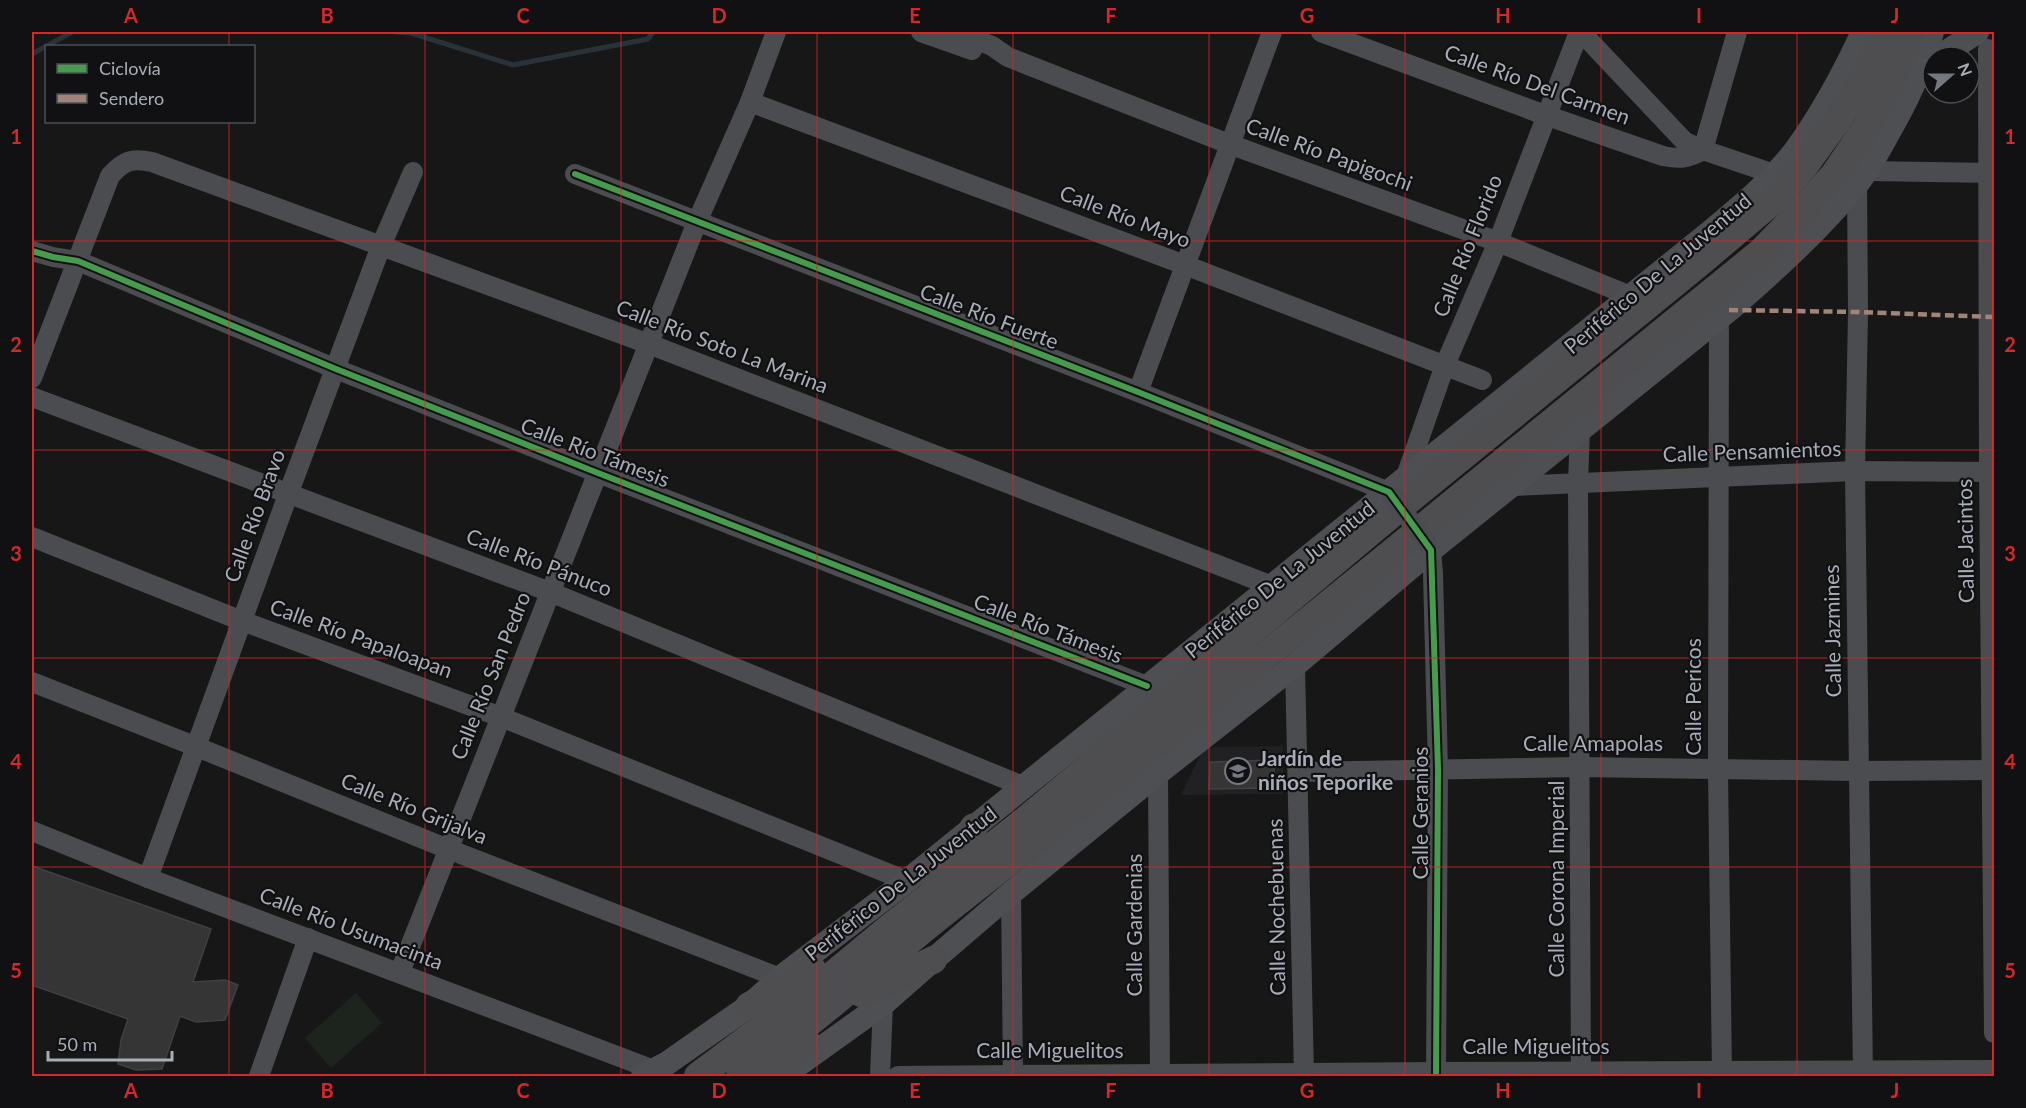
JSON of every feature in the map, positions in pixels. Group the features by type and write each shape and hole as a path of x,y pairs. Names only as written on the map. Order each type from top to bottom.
{"highway":[{"name":"Periférico De La Juventud","path":"698,1077 828,978 1031,816 1394,512 1776,198 1805,165 1839,118 1869,70 1885,32"},
{"path":"740,1077 835,1003 901,946 1053,826 1760,253 1834,175 1867,126 1894,76 1910,32"},
{"path":"749,1006 783,988 844,947 896,922 924,885 966,840 974,827"},
{"path":"779,1077 786,1064 818,1028 835,1003 875,988 933,960"}],"main road":[{"path":"1842,32 1851,58"},
{"name":"Periférico De La Juventud","path":"649,1073 749,1006 780,978 907,881 1633,297 1745,202 1794,151 1819,115 1863,32"},
{"path":"779,1077 884,1004 1011,893 1295,665 1429,547 1512,486 1768,276 1818,227 1862,178 1921,75"}],"street":[{"name":"Calle Río San Pedro","path":"400,972 697,222 750,102 776,32"},
{"name":"Calle Río Papigochi","path":"921,32 973,51 1008,57"},
{"name":"Calle Río Papigochi","path":"957,32 992,46 1008,57 1229,144 1498,243 1633,297"},
{"path":"1138,392 1272,32"},
{"name":"Calle Río Del Carmen","path":"1321,32 1545,116 1663,156 1691,158 1702,150"},
{"path":"1580,32 1685,142 1774,174"},
{"name":"Calle Río Florido","path":"1396,489 1445,365 1498,243 1545,116 1580,32"},
{"path":"1702,150 1737,32"},
{"name":"Calle Jacintos","path":"1982,40 1992,173 1995,1033"},
{"name":"Calle Río Mayo","path":"750,102 1185,265 1482,380"},
{"name":"Calle Río Soto La Marina","path":"78,261 110,176 117,167 125,162 137,159 152,162 649,344 1272,586"},
{"name":"Calle Río Bravo","path":"148,878 381,246 413,172"},
{"path":"1862,178 1992,173"},
{"name":"Calle Río Fuerte","path":"575,174 1138,392 1396,489"},
{"name":"Calle Jazmines","path":"1862,178 1855,471 1863,1074"},
{"name":"Calle Río Támesis","path":"32,251 78,261 336,369 1147,686"},
{"path":"32,378 78,261"},
{"name":"Calle Pericos","path":"1719,318 1718,770 1722,1074"},
{"name":"Calle Río Pánuco","path":"32,397 550,592 1025,787"},
{"name":"Calle Corona Imperial","path":"1580,430 1578,483 1581,1074"},
{"name":"Calle Pensamientos","path":"1512,486 1855,471 1992,472"},
{"path":"1396,489 1429,547"},
{"name":"Calle Río Papaloapan","path":"32,537 242,621 501,717 907,881"},
{"name":"Calle Geranios","path":"1429,547 1438,769 1436,1074"},
{"name":"Calle Nochebuenas","path":"1295,665 1304,1075"},
{"name":"Calle Río Grijalva","path":"32,682 448,849 780,978"},
{"name":"Calle Amapolas","path":"1299,772 1580,767 1718,770 1993,770"},
{"name":"Calle Gardenias","path":"1158,773 1160,1075"},
{"name":"Calle Río Usumacinta","path":"32,831 148,878 400,972 649,1073"},
{"path":"1011,893 1013,1076"},
{"path":"259,1077 308,938"},
{"path":"880,1077 884,1004"},
{"name":"Calle Miguelitos","path":"898,1077 1863,1074 1995,1070"}],"shaded area":[{"name":"Jardín de niños Teporike","path":"1283,746 1283,794 1181,795 1204,747"},
{"path":"356,993 382,1023 331,1068 305,1038"}],"building":[{"path":"1274,760 1274,788 1209,789 1210,762"},
{"path":"32,866 211,929 193,982 225,980 238,985 225,1020 196,1022 180,1016 162,1069 136,1070 118,1064 121,1040 128,1019 32,985"}],"waterway":[{"path":"48,45 72,32"},
{"path":"396,32 411,33 513,65 648,39 653,32"},
{"path":"32,54 45,47"}],"marked path":[{"path":"1729,310 1994,317"}],"cycle path":[{"path":"575,174 1138,392 1389,492 1431,550 1438,769 1436,1076"},
{"path":"32,251 78,261 336,369 1147,686"}],"place":[{"name":"Jardín de niños Teporike","path":"1238,771"}]}
